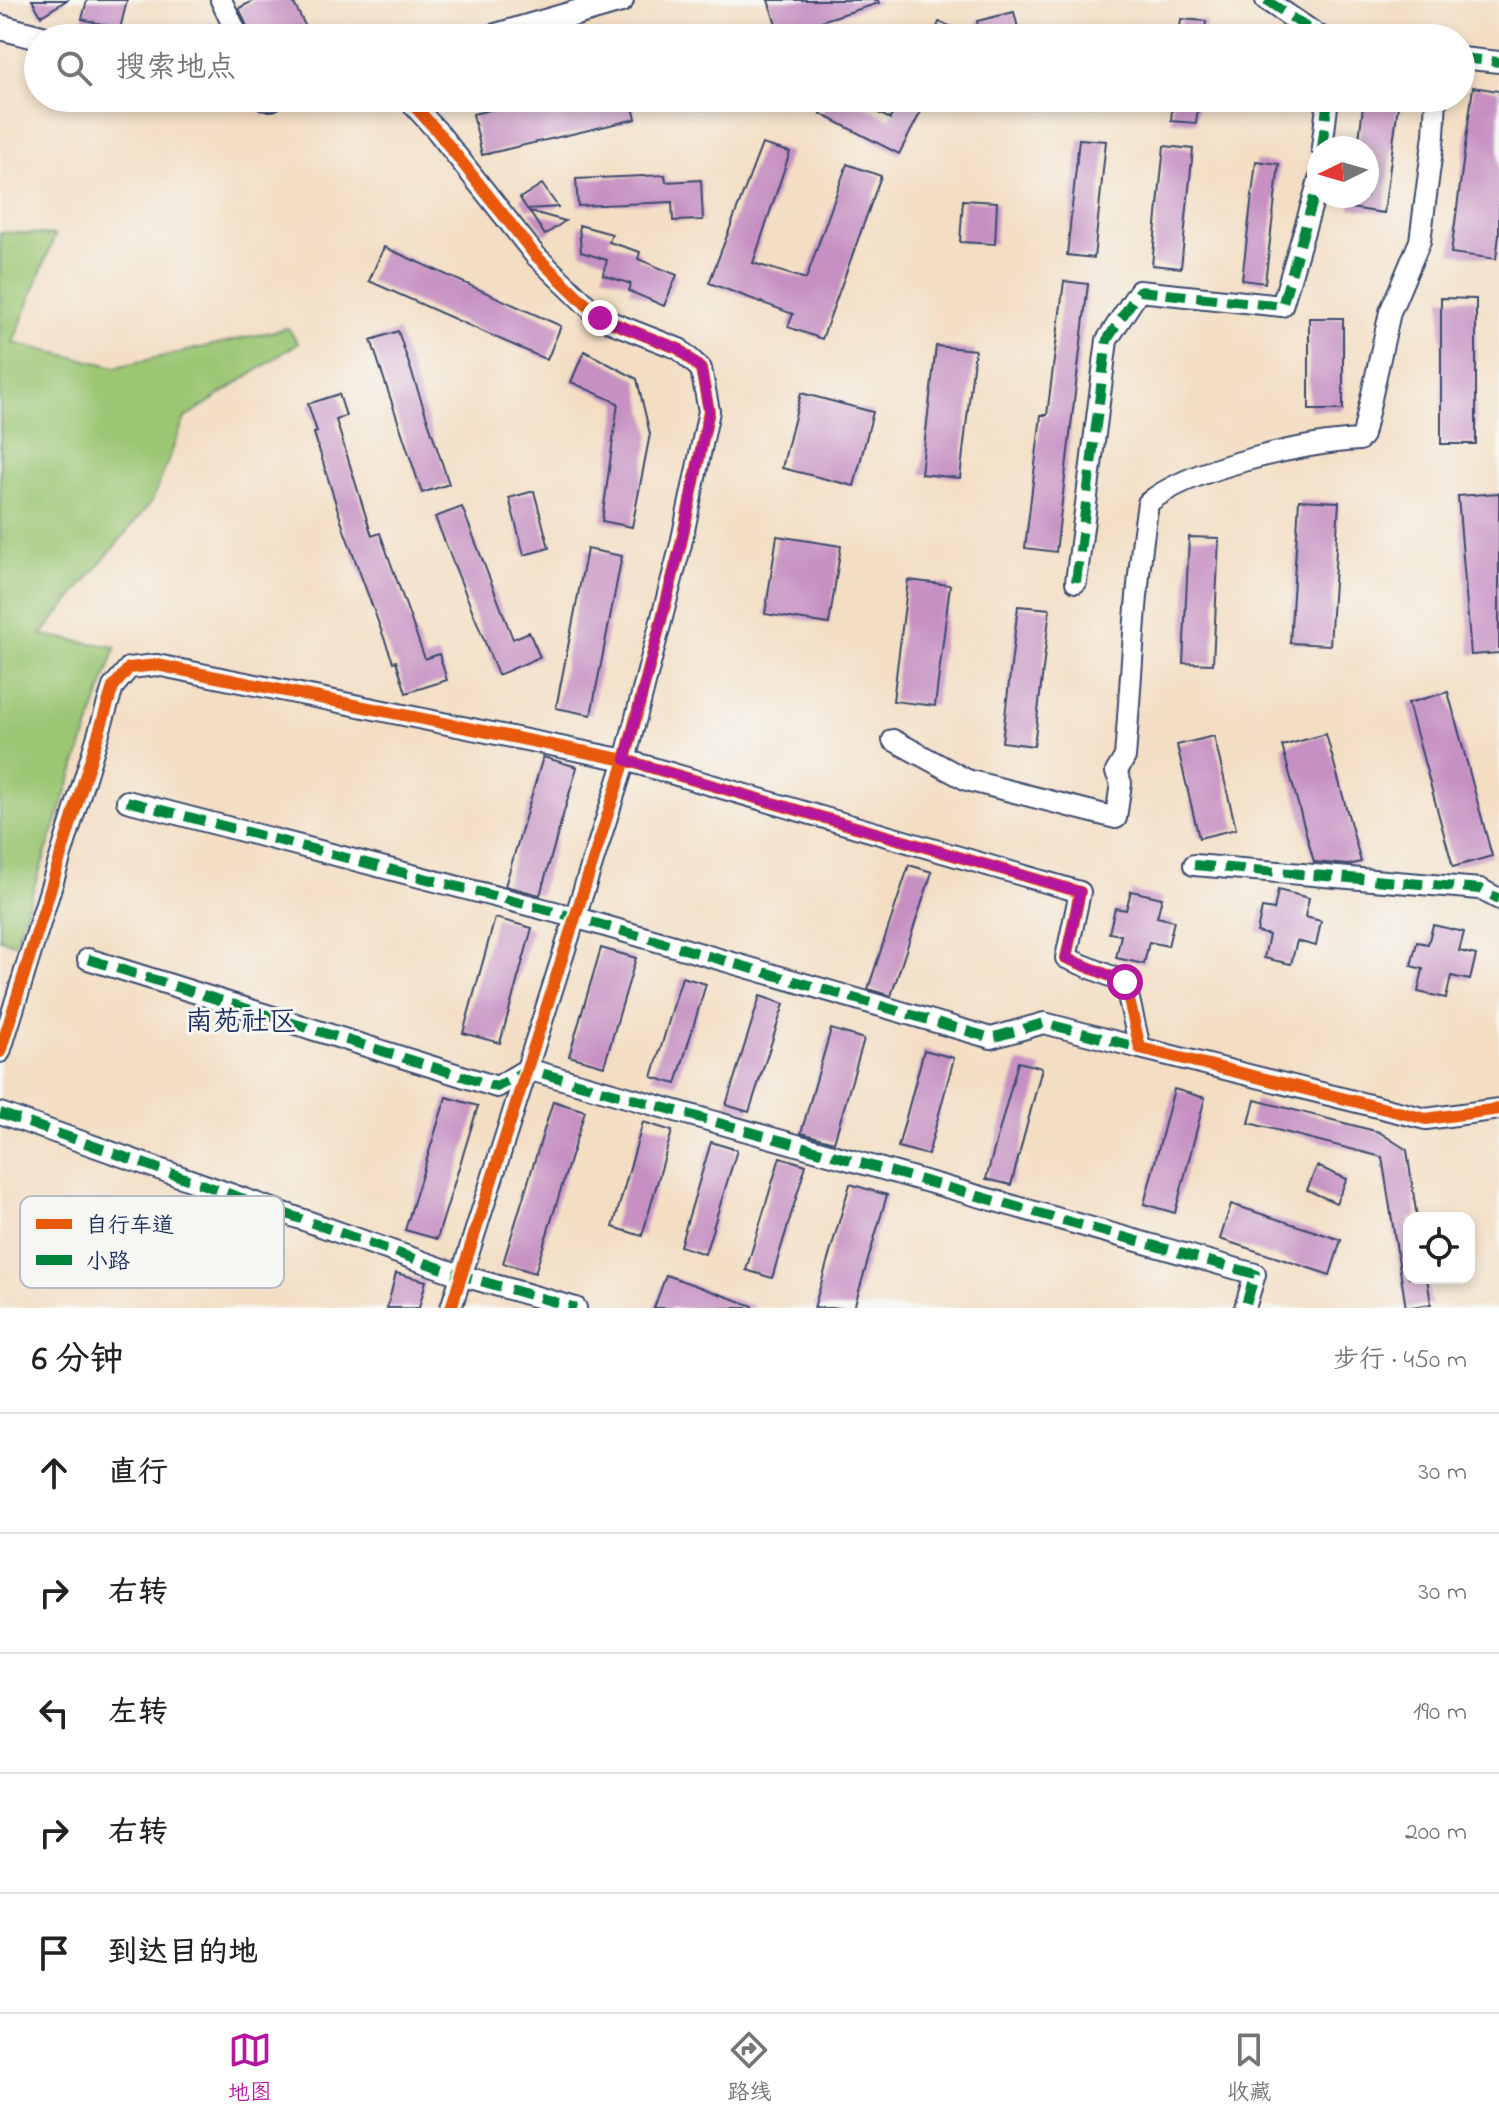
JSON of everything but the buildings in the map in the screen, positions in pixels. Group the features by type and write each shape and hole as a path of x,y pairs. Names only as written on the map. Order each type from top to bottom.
{"street":[{"path":"221,0 234,24"},
{"path":"538,24 621,0"},
{"path":"1266,0 1301,24"},
{"path":"0,27 24,33"},
{"path":"1475,59 1499,62"},
{"path":"420,112 535,255 600,318 679,349 701,369 709,411 681,544 625,760 451,1308"},
{"path":"1323,136 1326,112"},
{"path":"893,740 967,780 1116,818 1121,783 1116,772 1125,757 1138,606 1138,567 1148,503 1162,491 1219,469 1294,448 1359,440 1363,435 1390,312 1420,241 1435,112"},
{"path":"1076,582 1107,340 1139,291 1282,306 1311,208"},
{"path":"0,1052 113,687 129,668 157,665 625,760 1080,892 1066,958 1125,982 1140,1048"},
{"path":"127,801 574,917 991,1038 1044,1023 1426,1119 1499,1109"},
{"path":"1194,865 1490,887 1499,899"},
{"path":"88,959 497,1087 527,1069 1255,1274 1245,1308"},
{"path":"0,1113 236,1196"},
{"path":"284,1213 460,1275 576,1308"}],"green space":[{"path":"0,232 55,235 13,343 116,367 288,328 298,343 185,418 152,501 41,635 116,647 15,943 0,939"}],"marked path":[{"path":"1266,0 1301,24"},
{"path":"1475,59 1499,62"},
{"path":"1323,136 1326,112"},
{"path":"1076,582 1107,340 1139,291 1282,306 1311,208"},
{"path":"127,801 574,917 991,1038 1044,1023 1140,1048"},
{"path":"1194,865 1480,889 1499,899"},
{"path":"88,959 497,1087 527,1069 1255,1274 1245,1308"},
{"path":"0,1113 236,1196"},
{"path":"284,1213 460,1275 576,1308"}],"cycle path":[{"path":"420,112 535,255 600,318 679,349 701,369 709,411 681,544 625,760 451,1308"},
{"path":"0,1052 113,687 129,668 157,665 625,760 1080,892 1066,958 1125,982 1140,1048 1426,1119 1499,1109"}],"district":[{"name":"南苑社区","path":"241,1023"}],"route":[{"path":"600,318 679,349 701,369 709,411 681,544 625,760 1080,892 1066,958 1125,982"}]}
